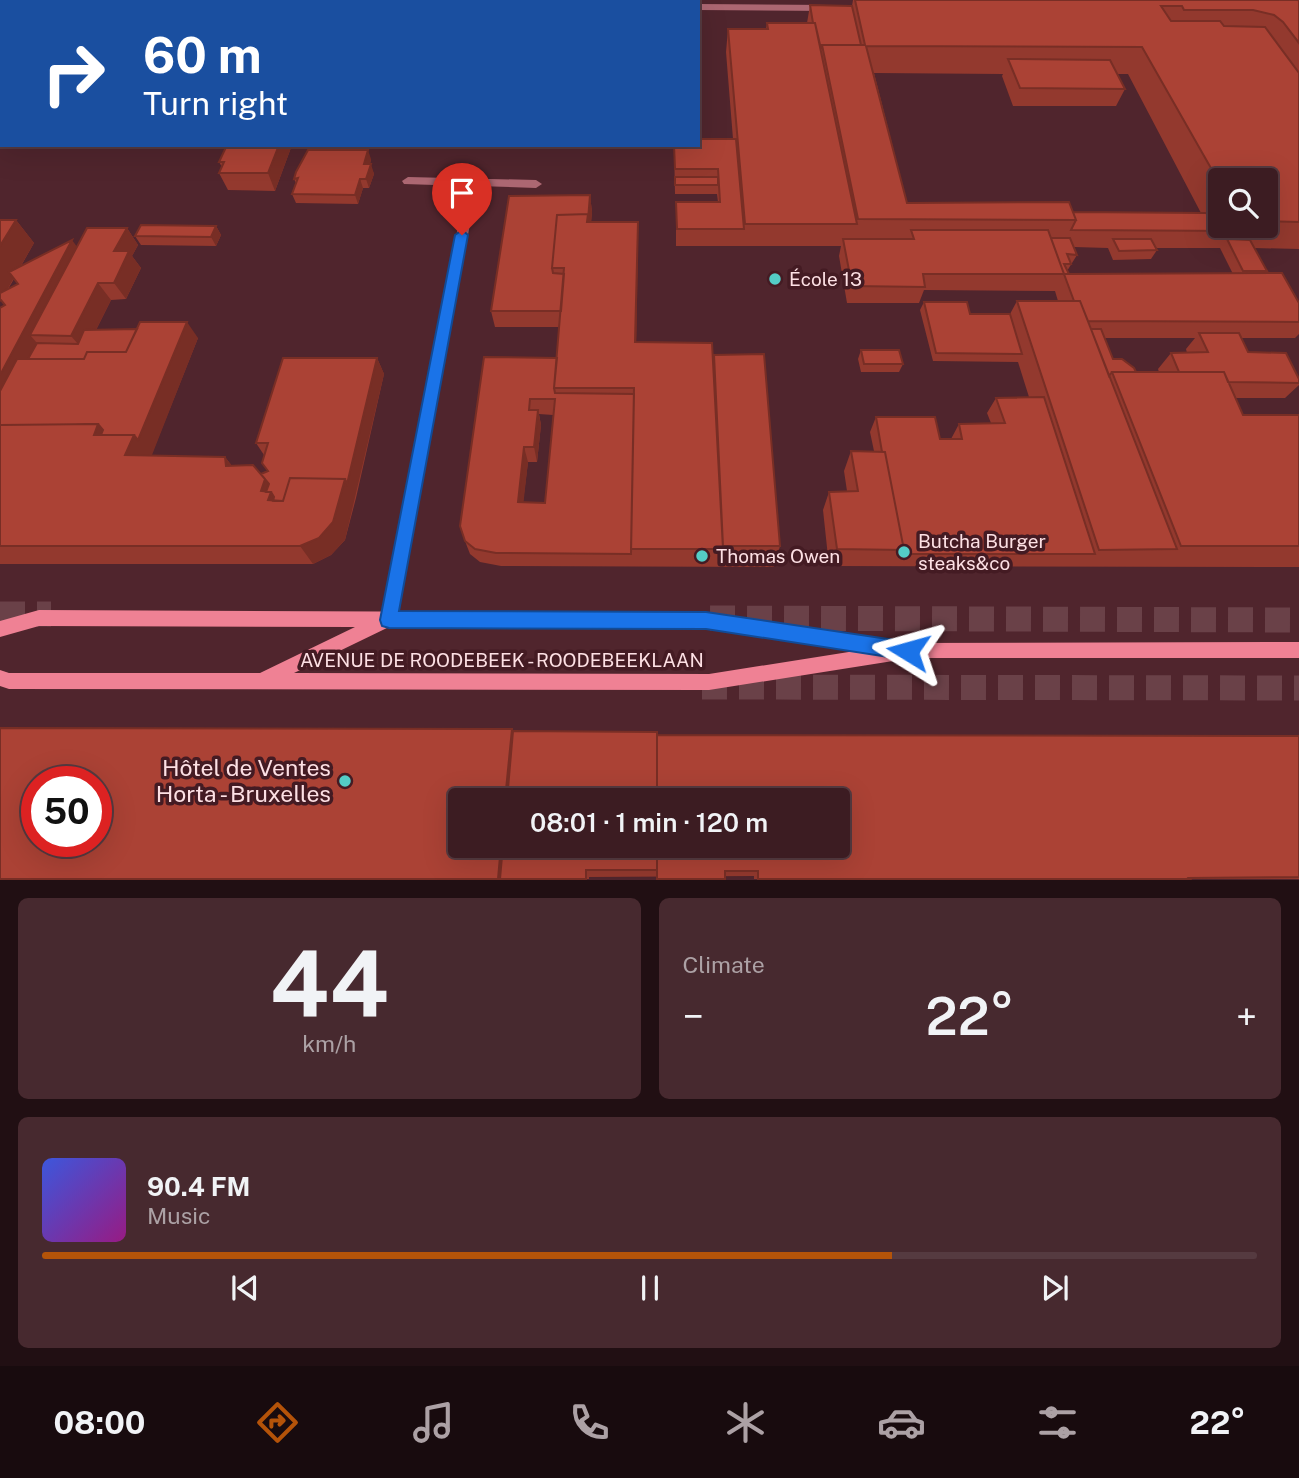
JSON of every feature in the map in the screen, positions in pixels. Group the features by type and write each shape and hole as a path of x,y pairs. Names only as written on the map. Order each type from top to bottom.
{"main road":[{"name":"AVENUE DE ROODEBEEK - ROODEBEEKLAAN","path":"0,629 39,618 706,621 908,651 1299,650"},
{"name":"AVENUE DE ROODEBEEK - ROODEBEEKLAAN","path":"261,680 389,620"},
{"name":"AVENUE DE ROODEBEEK - ROODEBEEKLAAN","path":"0,678 9,681 709,682 908,651"}],"street":[{"path":"700,8 838,8"},
{"path":"408,181 536,184"},
{"path":"389,620 472,182"}],"building":[{"path":"855,0 1298,0 1299,43 1274,15 1253,10 1184,10 1182,6 1161,6 1171,21 1220,21 1224,26 1265,27 1299,73 1299,222 1278,221 1278,168 1211,168 1142,47 866,46 907,203 1069,202 1076,220 858,219 822,45 865,45"},
{"path":"810,5 852,6 861,45 822,45 821,49"},
{"path":"767,23 815,23 857,224 745,224 728,29 768,29"},
{"path":"1008,59 1110,60 1125,89 1020,88"},
{"path":"700,139 736,139 744,229 677,229 676,202 720,202 718,169 675,169 674,147 700,147"},
{"path":"226,147 278,147 268,173 219,173 224,162 219,162"},
{"path":"308,150 368,150 364,164 371,164 366,179 360,179 355,195 292,194 298,178 294,179 296,172"},
{"path":"675,177 718,177 718,185 675,185"},
{"path":"590,195 588,220 588,214 557,215 552,268 553,273 564,274 561,311 491,311 509,196"},
{"path":"1073,212 1205,213 1208,213 1208,231 1071,230 1076,220"},
{"path":"588,214 587,222 638,222 635,342 712,343 723,549 631,549 634,388 554,388 564,268 552,268 557,215"},
{"path":"0,220 16,220 0,246"},
{"path":"141,225 216,226 211,237 135,236"},
{"path":"87,228 127,228 114,251 129,251 114,283 98,283 71,336 30,335"},
{"path":"911,230 1048,230 1064,274 923,274 925,287 852,286 843,239 914,239"},
{"path":"1051,238 1070,238 1077,255 1067,254 1071,264 1064,264 1069,274 1064,274"},
{"path":"1113,239 1151,239 1157,250 1119,251"},
{"path":"1227,239 1250,240 1267,271 1243,271"},
{"path":"72,240 0,375 0,308 5,305 0,299 0,293 18,284 9,272"},
{"path":"1282,273 1299,303 1299,322 1088,321 1080,301 1074,301 1064,274"},
{"path":"1017,301 1080,301 1177,549 1099,550"},
{"path":"924,302 967,302 970,314 1010,314 1022,354 936,353"},
{"path":"140,322 187,322 138,440 134,435 101,435 103,430 98,424 0,425 0,391 17,359 84,359 87,352 126,352"},
{"path":"137,329 126,352 87,352 84,359 28,359 37,343 78,344 84,330"},
{"path":"1091,329 1101,329 1113,359 1122,359 1136,372 1112,372 1109,376"},
{"path":"1199,333 1239,333 1248,352 1286,353 1299,383 1228,382 1224,372 1179,372 1171,353 1208,352"},
{"path":"861,350 899,350 903,364 864,364"},
{"path":"764,354 780,546 723,546 714,355"},
{"path":"484,357 557,358 555,393 634,394 631,554 496,553 475,549 465,541 460,526","holes":["530,399 555,399 545,503 518,502 524,447 534,447 538,410 529,410"]},
{"path":"283,358 377,358 347,484 345,479 290,478 283,501 273,501 271,492 266,492 269,484 261,474 268,471 262,463 268,443 256,443"},
{"path":"1112,372 1224,372 1243,415 1299,415 1299,546 1181,546"},
{"path":"1044,397 1095,554 901,554 904,550 876,417 935,417 940,439 962,439 959,424 1005,423 996,398"},
{"path":"98,424 94,435 134,435 125,455 225,457 226,466 253,465 265,479 261,491 271,492 268,500 283,501 290,478 345,479 333,522 319,538 300,546 0,546 0,425"},
{"path":"851,451 885,452 904,550 837,549 829,492 858,491"},
{"path":"0,728 512,729 506,788 448,788 448,858 500,858 498,879 0,879"},
{"path":"513,731 657,732 657,788 508,788"},
{"path":"657,735 1299,736 1299,877 758,879 758,871 725,871 725,879 657,879 657,858 850,858 850,788 657,788"},
{"path":"502,858 657,858 657,870 586,870 586,879 500,879"}],"tunnel":[{"path":"0,614 51,614"},
{"path":"710,618 1299,620"},
{"path":"702,687 1299,688"}],"place":[{"name":"École 13","path":"775,279"},
{"name":"Butcha Burger steaks&co","path":"904,552"},
{"name":"Thomas Owen","path":"702,556"},
{"name":"Hôtel de Ventes Horta - Bruxelles","path":"345,781"}],"route":[{"path":"462,235 389,620 706,621 908,651"}]}
